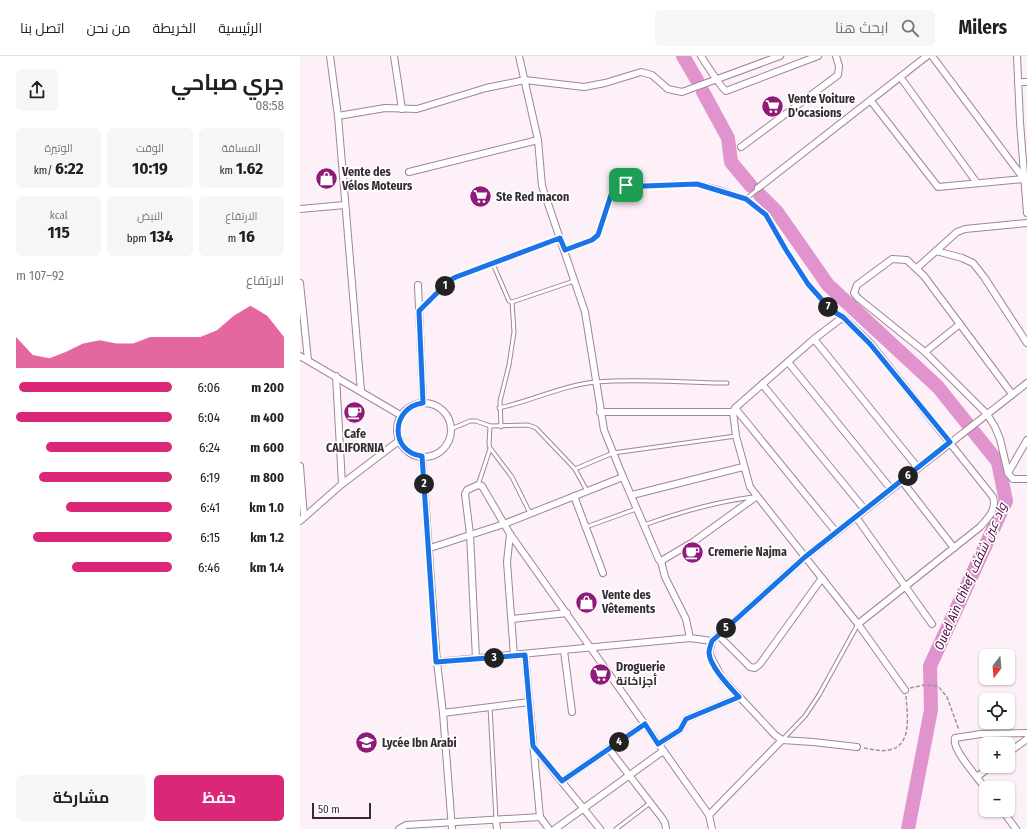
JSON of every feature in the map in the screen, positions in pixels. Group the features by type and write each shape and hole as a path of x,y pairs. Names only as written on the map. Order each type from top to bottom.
{"street":[{"path":"330,56 338,116 344,205 361,391"},
{"path":"394,56 402,109"},
{"path":"519,56 538,140 542,186 576,280 585,312 595,382 604,430 661,562 665,577 686,619 690,638"},
{"path":"700,56 726,91 818,56"},
{"path":"338,116 385,108 417,109 486,88 525,80 593,86 641,72 652,75 668,89 682,92 777,56 782,70"},
{"path":"741,147 838,75 840,66 836,56"},
{"path":"758,188 901,78 927,56"},
{"path":"932,56 1025,181"},
{"path":"1017,56 1020,122 1027,213"},
{"path":"901,78 977,183"},
{"path":"1018,82 1027,82"},
{"path":"871,101 938,187 977,183 1025,181"},
{"path":"1020,122 1027,122"},
{"path":"409,172 538,140"},
{"path":"300,208 344,205"},
{"path":"918,268 957,232 965,229 1027,223"},
{"path":"936,251 962,258 973,263 984,277 1027,343"},
{"path":"1012,394 918,268 908,260 892,259 857,285 854,293 898,332 925,352 987,414 1000,439 1008,473 1013,479 1027,478"},
{"path":"300,283 308,360"},
{"path":"418,285 423,403"},
{"path":"600,412 734,410 762,384 843,317 870,344 950,442 992,497 994,503 994,509 980,527 858,624"},
{"path":"925,352 960,324"},
{"path":"814,340 918,468"},
{"path":"300,356 402,416"},
{"path":"788,362 891,489"},
{"path":"336,376 342,484"},
{"path":"857,748 813,742 782,740 775,736 722,678 709,653 712,641 805,557 1027,383"},
{"path":"762,384 865,510"},
{"path":"423,403 433,405 441,410 449,420 451,429 449,438 442,449 431,456 422,456 407,450 400,440 398,428 402,416 411,407 423,403"},
{"path":"734,410 736,436 743,467 750,486 858,624 905,690"},
{"path":"734,410 836,532"},
{"path":"302,519 342,484 400,440"},
{"path":"1008,473 1027,440"},
{"path":"422,456 430,548 436,662 443,712 451,826"},
{"path":"300,466 302,519"},
{"path":"632,495 743,467"},
{"path":"430,548 504,524 623,477"},
{"path":"902,481 954,548"},
{"path":"476,659 470,534 465,494 467,490 478,485 482,486 510,534 710,815 712,829"},
{"path":"574,496 603,573"},
{"path":"661,562 693,542 757,496"},
{"path":"856,517 932,624"},
{"path":"510,534 507,562 514,656"},
{"path":"718,635 750,667 755,668 760,664 822,578"},
{"path":"512,619 567,613"},
{"path":"436,662 592,649 690,638 712,641"},
{"path":"564,651 572,712"},
{"path":"525,655 528,702 540,817 549,829"},
{"path":"658,744 680,730 686,719 739,697"},
{"path":"443,712 528,702"},
{"path":"562,781 645,724"},
{"path":"980,781 955,745 955,738 961,736 1026,736"},
{"path":"1015,746 1026,736"},
{"path":"710,815 782,740"},
{"path":"533,746 584,807 600,829"},
{"path":"608,749 629,774 665,823 666,829"},
{"path":"554,829 663,751"},
{"path":"977,777 982,773"},
{"path":"399,829 406,825 451,826 540,817"},
{"path":"1007,817 1016,829"},
{"path":"496,821 497,829"}],"lane":[{"path":"565,250 592,240 598,235 612,192 616,187 621,185 697,184 746,199 766,215 808,284 831,310 843,317"},
{"path":"746,199 758,188"},
{"path":"419,311 450,280 560,238"},
{"path":"493,264 509,301 512,302 514,332 499,408 501,427"},
{"path":"512,302 576,280"},
{"path":"499,408 595,382 624,381 727,384"},
{"path":"451,429 470,421 476,421 490,426 528,426 536,428 575,469 587,491"},
{"path":"478,485 490,448 490,426"},
{"path":"575,469 613,453 736,436"},
{"path":"490,448 512,477 530,514"},
{"path":"644,525 685,510 757,496"},
{"path":"586,526 638,509"},
{"path":"782,740 805,716 819,695 858,624"},
{"path":"490,707 496,821"},
{"path":"616,829 650,803"}],"path":[{"path":"857,748 889,750 897,746 906,737 908,718 905,690 924,685 938,686 947,697 961,736"}],"waterway":[{"name":"Oued Aïn Chkef واد عين شقف","path":"683,56 697,80"},
{"name":"Oued Aïn Chkef واد عين شقف","path":"703,92 728,138 731,162 751,186"},
{"name":"Oued Aïn Chkef واد عين شقف","path":"760,195 777,212 828,285 938,387 998,462 1006,501 930,666 931,710 908,829"}],"place":[{"name":"Vente Voiture D'ocasions","path":"773,106"},
{"name":"Vente des Vélos Moteurs","path":"326,179"},
{"name":"Ste Red macon","path":"481,197"},
{"name":"Cafe CALIFORNIA","path":"355,413"},
{"name":"Cremerie Najma","path":"693,552"},
{"name":"Vente des Vêtements","path":"587,602"},
{"name":"Droguerie أجزاخانة","path":"600,674"},
{"name":"Lycée Ibn Arabi","path":"367,743"}],"route":[{"path":"697,184 746,199 757,207 771,222 786,250 808,284 831,310 843,317 870,344 950,442 805,557 712,641 709,653 712,660 722,678 739,697 686,719 680,730 658,744 645,724 562,781 533,746 525,655 436,662 430,548 422,456 413,454 401,443 398,437 398,425 400,418 408,409 417,404 423,403 419,311 450,280 456,277 560,238 565,250 592,240 600,232 612,192 616,187 626,185 645,186 697,184"}]}
